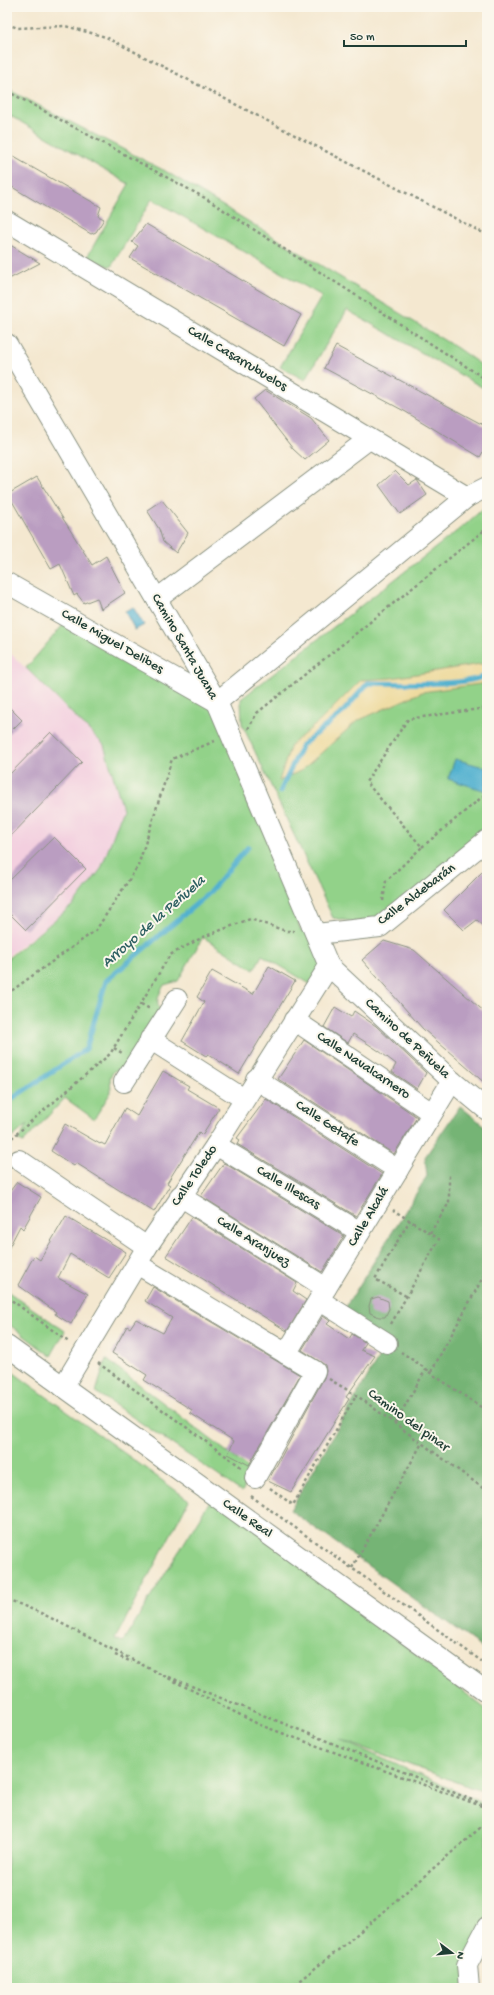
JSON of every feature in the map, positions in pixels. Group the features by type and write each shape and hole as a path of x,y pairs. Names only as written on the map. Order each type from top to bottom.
{"street":[{"name":"Calle Casarrubuelos","path":"7,221 467,497"},
{"name":"Camino Santa Juana","path":"7,344 217,702 329,966"},
{"path":"157,599 369,439"},
{"path":"217,702 467,497 487,487"},
{"name":"Calle Miguel Delibes","path":"7,583 217,702"},
{"name":"Calle Aldebarán","path":"316,934 380,927 487,840"},
{"name":"Calle Toledo","path":"63,1387 147,1247 180,1196 216,1145 256,1079 329,966"},
{"name":"Camino de Peñuela","path":"329,966 452,1081 487,1110"},
{"path":"124,1082 177,998"},
{"name":"Calle Navalcarnero","path":"294,1020 432,1113"},
{"path":"150,1039 244,1099"},
{"name":"Calle Getafe","path":"256,1079 398,1170"},
{"name":"Calle Alcalá","path":"286,1354 452,1081"},
{"name":"Calle Illescas","path":"216,1145 360,1232"},
{"path":"19,1160 147,1247"},
{"name":"Calle Aranjuez","path":"180,1196 322,1294 385,1341"},
{"path":"137,1264 315,1371 251,1485"},
{"name":"Calle Real","path":"7,1346 487,1692"},
{"path":"469,1988 467,1965 487,1927"}],"path":[{"path":"7,24 18,28 65,26 106,37 487,235"},
{"path":"7,91 205,198 487,380"},
{"path":"237,748 257,713 487,528"},
{"path":"422,847 366,782 408,720 487,708"},
{"path":"7,994 96,930 138,866 172,759 218,740"},
{"path":"380,927 386,881 422,847 487,793"},
{"path":"430,1233 449,1203 449,1175"},
{"path":"379,1201 440,1239 406,1296 385,1341 487,1411"},
{"path":"406,1296 375,1279 410,1220"},
{"path":"426,1369 431,1372 487,1270"},
{"path":"7,1297 84,1353 251,1485 352,1568 487,1665"},
{"path":"395,1423 426,1369"},
{"name":"Camino del pinar","path":"315,1371 356,1395 487,1491"},
{"path":"251,1485 293,1505 356,1395"},
{"path":"352,1568 422,1443"},
{"path":"7,1599 41,1613 260,1724 487,1807"},
{"path":"115,1655 487,1807"},
{"path":"290,1988 342,1947 487,1822"}],"shaded area":[{"path":"9,652 104,745 123,809 101,869 74,904 7,957 7,653"}],"green space":[{"path":"7,89 167,172 457,348 487,369 487,390 347,310 305,380 280,367 322,296 152,199 111,267 87,257 129,184 7,114"},
{"path":"487,505 487,843 380,927 333,918 242,724 241,699 466,524"},
{"path":"69,618 217,702 301,931 316,934 329,966 315,987 262,955 254,970 203,937 178,981 164,985 158,1000 160,1010 125,1067 114,1071 110,1077 111,1092 94,1119 65,1098 23,1143 18,1140 28,1124 7,1142 7,959 74,904 101,869 123,809 104,745 26,668"},
{"path":"460,1106 487,1128 487,1651 290,1510 387,1343 344,1310 427,1176 425,1157"},
{"path":"7,1291 65,1331 51,1356 7,1323"},
{"path":"106,1359 252,1471 242,1492 96,1392"},
{"path":"7,1368 189,1500 115,1639 123,1642 213,1496 487,1710 487,1793 339,1739 487,1805 487,1913 467,1965 468,1988 7,1988"}],"sand":[{"path":"487,663 487,683 422,692 357,721 302,770 279,781 291,745 321,720 361,680 391,678"}],"water":[{"path":"133,607 144,625 135,630 125,612"},
{"path":"455,759 487,768 486,791 448,779"}],"building":[{"path":"7,153 101,207 98,216 104,219 96,232 91,234 7,184"},
{"path":"146,224 301,315 284,346 130,258 138,246 132,242"},
{"path":"7,243 40,263 7,280"},
{"path":"336,346 487,427 487,445 480,457 406,412 324,368"},
{"path":"265,390 311,418 329,440 305,460 293,449 254,399"},
{"path":"395,471 409,485 417,480 427,495 400,514 379,485"},
{"path":"37,477 92,565 106,556 125,593 101,609 97,598 84,603 77,594 74,596 60,564 51,569 8,494"},
{"path":"162,500 188,533 176,553 163,542 159,529 147,510"},
{"path":"7,705 22,720 7,735"},
{"path":"51,732 82,762 7,840 7,777"},
{"path":"54,837 86,869 26,930 7,911 7,883"},
{"path":"487,867 487,929 477,920 464,930 444,910"},
{"path":"384,941 414,950 487,1014 487,1085 423,1029 362,960"},
{"path":"269,966 295,981 239,1074 208,1054 206,1056 182,1041 204,1002 197,997 212,971 253,994"},
{"path":"335,1007 351,1017 354,1011 376,1026 426,1073 417,1089 392,1072 396,1064 379,1051 353,1034 348,1043 324,1027"},
{"path":"304,1040 417,1117 394,1154 278,1079"},
{"path":"163,1071 189,1086 187,1089 219,1108 202,1135 199,1132 167,1183 170,1185 154,1212 76,1163 74,1166 51,1151 65,1124 100,1144 105,1145 125,1108 137,1116"},
{"path":"266,1099 382,1174 356,1216 237,1144 240,1140 237,1138"},
{"path":"224,1163 344,1236 322,1272 201,1196"},
{"path":"17,1182 41,1197 23,1229 20,1226 7,1251 7,1195"},
{"path":"66,1216 126,1252 109,1278 70,1254 58,1278 88,1294 71,1324 55,1314 56,1312 18,1285 34,1256 40,1260"},
{"path":"192,1217 297,1283 293,1291 306,1300 287,1331 166,1256"},
{"path":"153,1287 300,1375 249,1465 228,1454 234,1441 190,1413 192,1410 144,1380 147,1375 112,1353 127,1326 130,1328 136,1319 163,1333 172,1318 145,1301"},
{"path":"378,1297 388,1301 389,1309 385,1317 379,1317 370,1313 369,1306 371,1299"},
{"path":"323,1316 330,1321 327,1324 349,1339 352,1334 366,1343 361,1350 375,1356 346,1397 349,1399 291,1492 268,1481 325,1376 325,1365 302,1350"}],"waterway":[{"name":"Arroyo de la Peñuela","path":"280,792 302,745 342,713 368,683 447,683 476,679 487,675"},
{"name":"Arroyo de la Peñuela","path":"7,1102 86,1049 106,981 208,894 248,847"}]}
